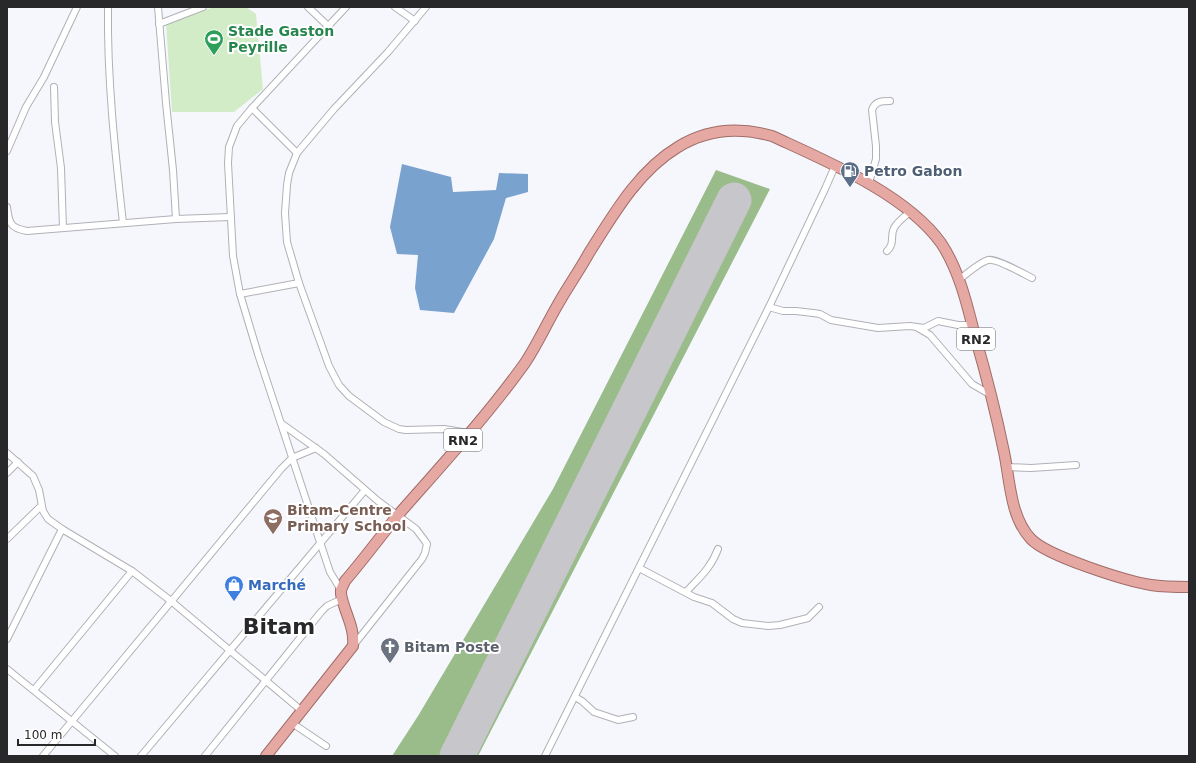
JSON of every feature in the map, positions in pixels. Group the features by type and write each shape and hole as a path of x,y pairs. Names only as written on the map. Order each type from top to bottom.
{"highway":[{"name":"RN2","path":"342,594 345,581 397,516 504,390 537,345 557,307 606,225 624,199 647,173 677,147 691,140 709,134 734,130 756,132 772,136 869,184 891,197 910,212 928,228 939,241 947,254 958,280 972,325 991,395 1007,468 1012,499 1017,515 1024,529 1032,540 1053,552 1085,566 1134,582 1154,586 1189,587"},
{"path":"266,756 353,646 354,638 342,594"}],"street":[{"path":"7,151 26,106 44,77 78,7"},
{"path":"108,7 109,76 122,223"},
{"path":"158,7 176,219"},
{"path":"159,24 203,7"},
{"path":"308,7 328,26"},
{"path":"205,756 321,612 342,594 330,572 258,354 240,294 233,261 228,163 229,147 238,126 252,108 346,7"},
{"path":"395,7 415,21"},
{"path":"426,7 388,52 334,109 296,153 289,173 285,213 287,242 299,283 329,366 340,385 349,396 384,422 399,428 406,430 444,429 468,433"},
{"path":"54,87 55,122 61,168 63,228"},
{"path":"869,184 876,159 872,110 873,106 877,102 890,101"},
{"path":"252,108 296,153"},
{"path":"545,756 769,307 835,166"},
{"path":"7,207 11,224 19,229 27,231 176,219 230,217"},
{"path":"887,251 892,245 894,226 910,212"},
{"path":"958,280 988,260 1006,265 1032,278"},
{"path":"240,294 299,283"},
{"path":"769,307 783,311 820,314 831,320 874,327 885,328 910,326 917,328 930,334 972,384 991,395"},
{"path":"917,328 924,328 938,321 958,325 972,325"},
{"path":"281,423 339,466 365,490 397,516 416,529 427,544 425,553 411,574 353,646"},
{"path":"43,756 281,469 292,458 316,448"},
{"path":"7,453 33,476 45,515 62,529 132,571 171,601 302,711"},
{"path":"7,473 18,462"},
{"path":"1007,468 1076,465"},
{"path":"142,756 229,650 365,490"},
{"path":"7,539 41,506"},
{"path":"7,639 62,529"},
{"path":"686,592 714,561 718,549"},
{"path":"639,568 686,592 712,603 733,619 742,623 768,626 780,625 808,618 819,607"},
{"path":"34,690 132,571"},
{"path":"7,669 115,756"},
{"path":"575,697 594,712 618,720 634,717"},
{"path":"292,723 326,746"}],"green space":[{"name":"Stade Gaston Peyrille","path":"214,7 246,7 256,14 263,89 234,112 172,112 166,24"},
{"path":"716,170 770,189 478,756 392,756 418,716 553,489"}],"water":[{"path":"402,164 451,177 453,192 496,190 499,173 528,174 528,192 506,198 494,239 454,313 420,310 415,288 418,255 397,254 390,227"}],"runway":[{"path":"457,756 734,200"}],"place":[{"name":"Stade Gaston Peyrille","path":"214,56"},
{"name":"Petro Gabon","path":"850,188"},
{"name":"Bitam-Centre Primary School","path":"273,535"},
{"name":"Marché","path":"234,602"},
{"name":"Bitam Poste","path":"390,664"}],"district":[{"name":"Bitam","path":"279,626"}]}
